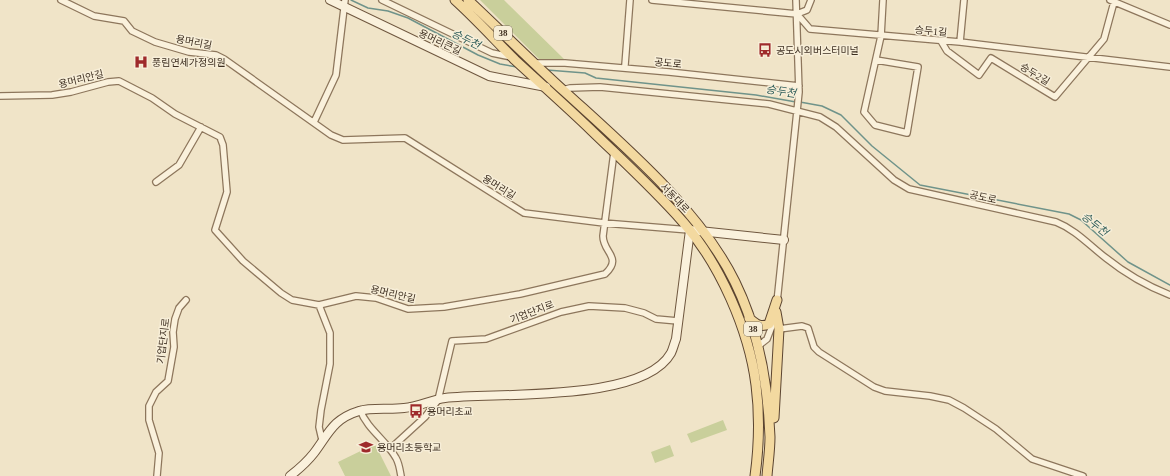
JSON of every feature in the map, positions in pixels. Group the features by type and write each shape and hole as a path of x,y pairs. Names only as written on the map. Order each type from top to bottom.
{"main road":[{"name":"서동대로","path":"455,0 514,59 544,85 614,152 690,230 708,257 731,298 753,349 768,406 770,439 767,476"},
{"name":"서동대로","path":"468,0 648,170 713,243 735,282 749,318 759,414 755,476"},
{"path":"749,318 758,325 764,326 769,324 777,300"},
{"path":"770,439 773,421 779,329 776,312"}],"street":[{"name":"용머리길","path":"61,0 94,16 124,21 132,31 155,42 190,52 216,55 224,59 331,135 343,140 405,138 524,213 604,223 690,230"},
{"name":"용머리큰길","path":"330,0 344,2 489,76 544,85"},
{"path":"382,0 492,53 514,59"},
{"path":"625,65 630,0"},
{"path":"652,0 797,14 807,10 811,0"},
{"path":"753,349 767,340 771,332 776,312 798,109 799,89 796,0"},
{"path":"876,60 918,67 907,133 875,125 864,112 881,36 883,0"},
{"name":"승두1길","path":"797,14 810,29 960,42 964,0"},
{"path":"1112,1 1170,25"},
{"name":"승두2길","path":"941,41 947,51 979,74 991,58 1055,97 1104,38 1112,1"},
{"path":"314,122 336,75 344,2"},
{"path":"960,42 1170,67"},
{"name":"공도로","path":"536,64 564,63 669,72 799,89"},
{"name":"용머리안길","path":"0,96 52,95 71,92 115,80 152,98 175,114 220,137 223,145 227,192 215,230 243,261 282,293 292,300 319,306 356,296 376,298 408,309 444,307 482,302 606,274 612,268 613,261 612,255 603,242 604,223 614,152"},
{"name":"공도로","path":"561,88 600,87 769,104 798,109 820,117 836,127 894,180 909,189 1056,222 1069,227 1106,258 1136,280 1170,295"},
{"path":"156,182 179,165 201,127"},
{"path":"290,476 304,464 330,428 339,420 360,410 405,408 438,400 587,391 629,382 646,375 659,366 670,354 676,339 690,230 702,230 784,240"},
{"name":"기업단지로","path":"157,476 159,453 149,420 149,406 156,392 168,381 174,347 173,332 175,319 179,308 186,300"},
{"path":"319,306 330,333 330,364 319,427 322,440"},
{"name":"기업단지로","path":"438,400 452,341 486,339 561,312 589,306 625,308 644,313 656,319 678,321"},
{"path":"779,329 802,326 808,328 814,347 818,352 874,387 949,400 980,417 1032,459 1083,476"},
{"path":"390,450 425,417 438,400"},
{"path":"360,410 370,428 397,459 401,476"}],"green space":[{"path":"480,0 504,0 564,59 540,60"},
{"path":"723,420 727,430 691,443 687,434"},
{"path":"375,444 391,476 345,476 338,462"},
{"path":"670,445 674,456 655,463 651,452"}],"waterway":[{"name":"승두천","path":"351,0 368,8 388,11 408,18 478,55 500,64 517,67"},
{"name":"승두천","path":"547,70 585,73 596,78 756,95 796,102"},
{"name":"승두천","path":"800,102 822,106 841,115 872,146 920,185 1069,214 1081,220 1128,262 1170,285"}],"place":[{"name":"공도시외버스터미널","path":"765,50"},
{"name":"풍림연세가정의원","path":"141,62"},
{"name":"용머리초교","path":"416,411"},
{"name":"용머리초등학교","path":"366,447"}]}
